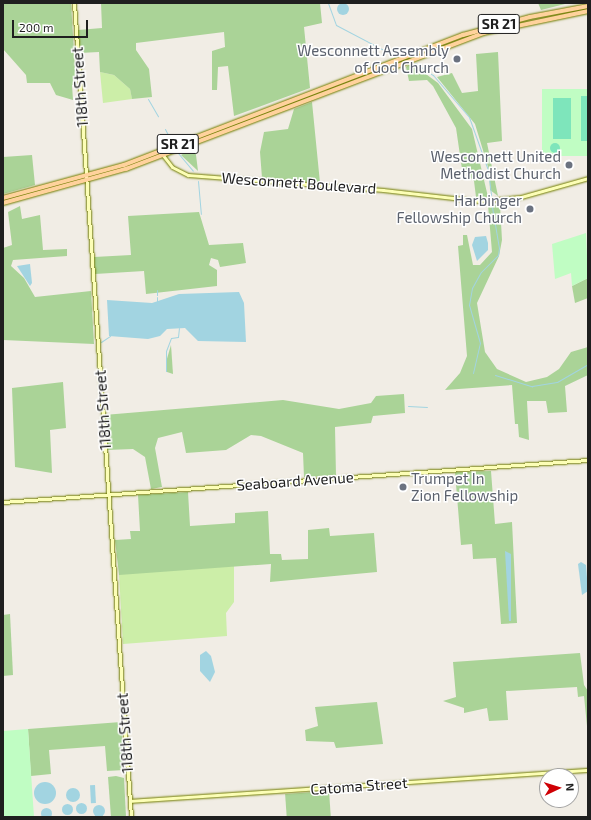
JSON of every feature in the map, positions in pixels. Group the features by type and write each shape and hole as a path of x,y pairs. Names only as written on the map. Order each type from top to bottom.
{"main road":[{"name":"SR 21","path":"3,202 87,180 276,111 469,33 587,6"},
{"path":"573,13 587,6"},
{"name":"SR 21","path":"162,152 299,98 484,33 588,11"},
{"path":"276,111 299,98"},
{"name":"SR 21","path":"3,198 87,180"}],"street":[{"name":"118th Street","path":"74,3 131,817"},
{"name":"Wesconnett Boulevard","path":"162,152 172,167 188,175 382,190 479,201 521,197 588,178"},
{"name":"Seaboard Avenue","path":"3,502 588,460"},
{"name":"Catoma Street","path":"130,801 588,770"}],"green space":[{"path":"3,3 71,3 76,84 72,85 73,100 56,95 50,83 27,83 26,75 3,49"},
{"path":"101,3 320,3 322,23 304,27 310,88 234,116 228,66 218,67 217,90 212,90 212,51 225,47 224,32 136,43 136,50 149,69 152,97 132,99 130,89 114,75 100,72 99,52 79,53 78,30 102,28"},
{"path":"538,3 569,3 541,10"},
{"path":"498,52 502,141 487,143 498,196 490,190 489,170 475,124 437,77 452,73 462,93 478,91 476,54"},
{"path":"411,63 438,83 472,129 488,197 476,197 474,181 462,169 456,128 433,86 427,80 409,81 406,67"},
{"path":"100,72 114,75 130,89 132,99 103,103"},
{"path":"542,89 588,89 588,156 542,156"},
{"path":"581,96 588,96 588,141 581,141"},
{"path":"553,98 571,98 571,139 553,139"},
{"path":"312,102 320,183 262,178 260,152 264,132 288,129 294,109"},
{"path":"555,143 560,148 555,153 550,148"},
{"path":"195,147 198,171 181,155"},
{"path":"32,155 35,185 3,194 3,157"},
{"path":"488,205 500,205 502,240 499,256 477,303 485,352 497,369 526,382 547,377 559,369 571,352 588,347 588,375 565,386 567,412 548,413 546,401 527,401 529,440 519,437 518,424 515,424 512,385 445,390 460,373 467,356 458,246 463,245 463,235 467,235 473,265 480,265 492,252"},
{"path":"20,206 22,219 40,215 43,250 67,249 67,256 13,260 11,266 24,278 35,297 91,291 94,344 3,340 3,248 12,245 8,212"},
{"path":"199,212 209,245 243,243 246,263 220,267 218,260 211,258 209,265 217,270 217,286 146,294 144,271 95,274 94,257 131,255 128,216"},
{"path":"586,233 588,278 572,286 571,273 555,279 552,244"},
{"path":"588,278 588,298 575,303 572,286"},
{"path":"171,345 173,374 167,372 166,362"},
{"path":"63,382 66,428 50,430 52,473 15,467 12,388"},
{"path":"404,394 405,413 373,416 371,423 335,427 336,476 304,477 303,453 261,436 251,435 226,450 186,453 182,432 158,438 155,448 162,487 151,489 145,457 133,449 107,450 104,415 283,400 339,409 371,403 376,396"},
{"path":"491,471 495,524 512,522 517,623 501,624 496,558 473,559 472,544 461,545 455,472"},
{"path":"188,492 190,526 235,523 235,513 268,511 270,554 281,554 282,560 308,559 308,530 329,528 330,536 374,533 377,572 270,582 271,564 119,575 115,540 131,539 130,531 140,531 138,495"},
{"path":"234,566 234,602 226,613 227,636 123,644 119,574"},
{"path":"10,614 13,675 3,676 3,615"},
{"path":"580,653 584,685 588,691 588,736 584,696 578,697 577,687 506,691 508,720 489,721 487,708 464,713 464,708 443,701 456,697 453,662"},
{"path":"377,702 383,744 336,748 334,742 306,741 305,730 318,726 315,707"},
{"path":"121,722 124,770 107,771 105,746 49,750 51,774 31,776 28,729"},
{"path":"28,729 34,817 3,817 3,731"},
{"path":"116,776 124,778 126,817 111,817 108,777"},
{"path":"329,791 331,817 287,817 285,794"}],"water":[{"path":"341,3 345,3 349,9 345,15 341,15 337,11 337,7"},
{"path":"486,236 488,243 488,250 477,261 472,245 475,237"},
{"path":"30,264 32,283 30,286 17,266"},
{"path":"239,292 244,303 246,342 198,341 185,328 167,329 160,336 148,339 109,336 107,300 152,303 179,294"},
{"path":"505,551 511,554 511,621 509,621"},
{"path":"581,562 586,565 588,591 582,595 578,564"},
{"path":"206,651 211,656 215,672 210,682 200,671 200,655"},
{"path":"45,782 53,785 56,793 53,801 45,804 37,801 34,793 37,785"},
{"path":"90,785 95,785 96,803 91,803"},
{"path":"70,788 76,788 80,792 80,798 76,802 70,802 66,798 66,792"},
{"path":"67,803 71,805 73,809 71,813 67,815 63,813 61,809 63,805"},
{"path":"79,803 83,803 85,804 85,812 79,813 76,810 76,806"},
{"path":"99,805 103,807 105,811 103,815 99,817 95,815 93,811 95,807"},
{"path":"44,808 48,808 50,809 50,817 44,818 41,815 41,811"}],"waterway":[{"path":"328,3 336,25 395,56"},
{"path":"415,63 433,75 469,117 488,170 491,196"},
{"path":"148,99 158,116"},
{"path":"165,129 171,141"},
{"path":"178,153 193,171"},
{"path":"198,181 201,214"},
{"path":"473,373 480,343 469,305 472,288 481,272 498,255 499,248 492,207"},
{"path":"157,290 157,295"},
{"path":"157,297 157,303"},
{"path":"166,371 166,351 171,338 178,337 179,328"},
{"path":"101,342 110,336"},
{"path":"495,375 532,386 557,382 588,364"},
{"path":"408,406 427,407"}],"place":[{"name":"Wesconnett Assembly of God Church","path":"457,59"},
{"name":"Wesconnett United Methodist Church","path":"569,165"},
{"name":"Harbinger Fellowship Church","path":"530,209"},
{"name":"Trumpet In Zion Fellowship","path":"403,487"}]}
